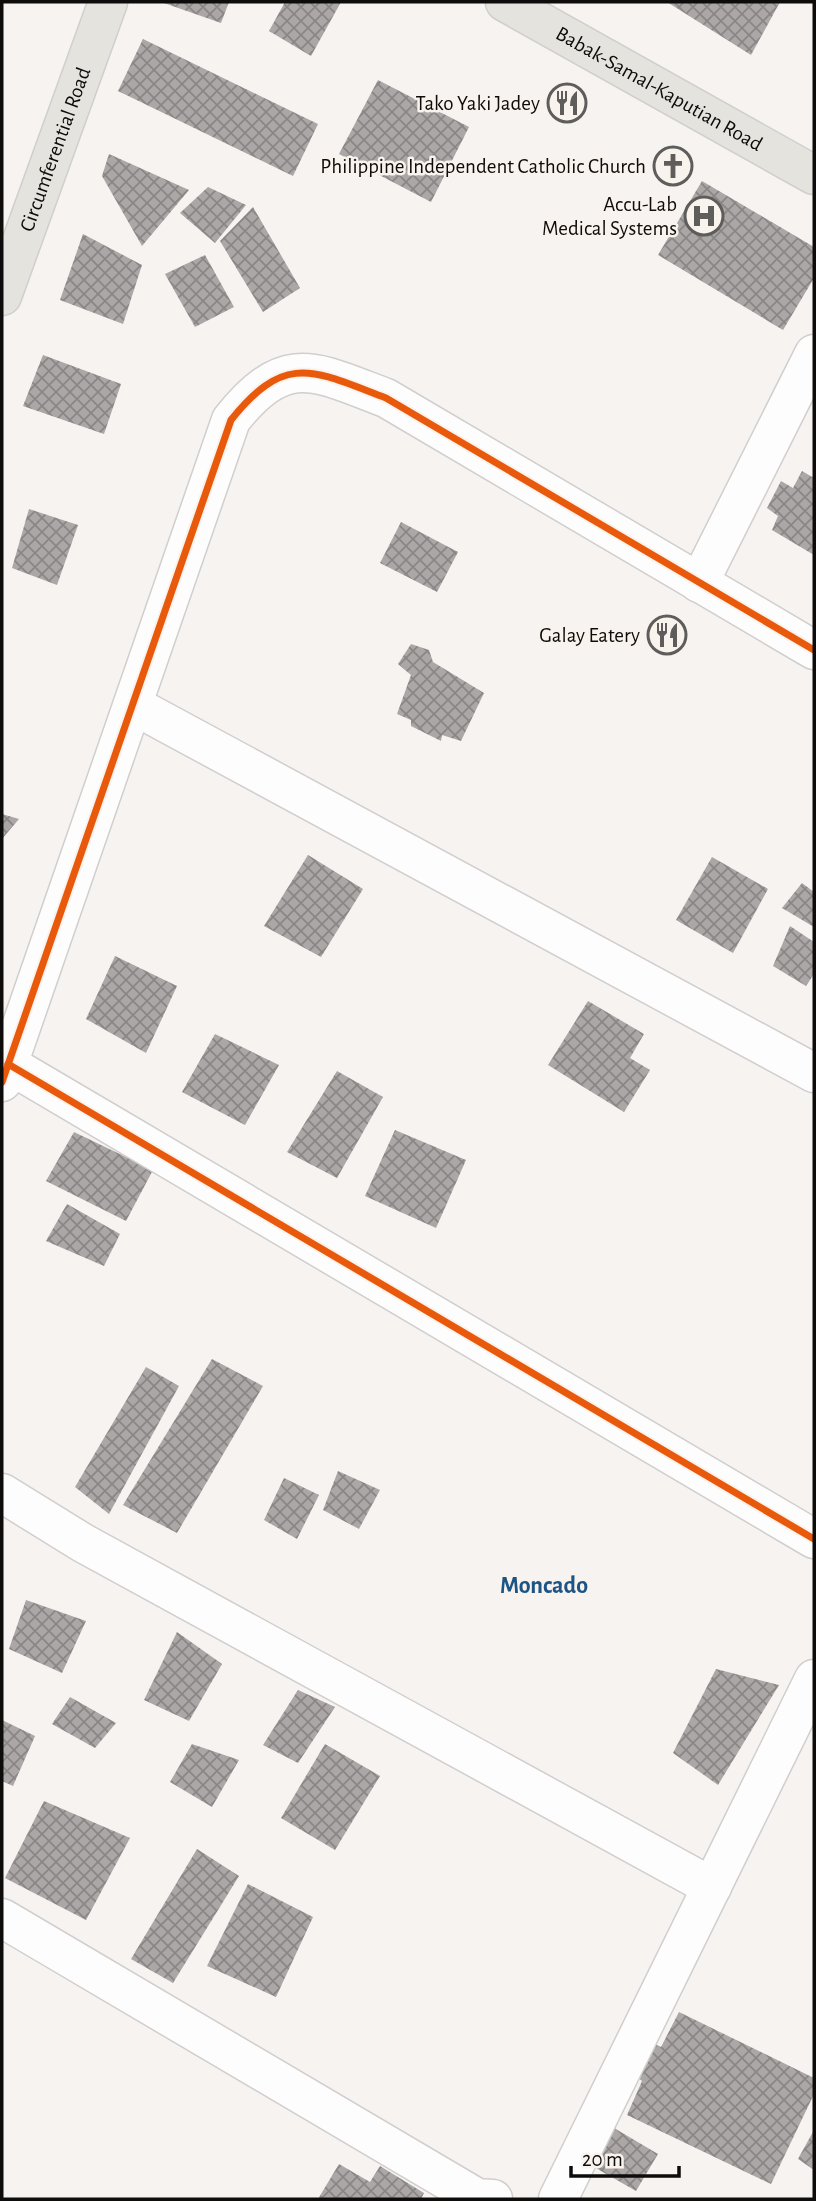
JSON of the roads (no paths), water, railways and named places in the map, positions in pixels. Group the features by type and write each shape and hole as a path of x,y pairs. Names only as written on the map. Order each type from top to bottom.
{"main road":[{"name":"Circumferential Road","path":"2,296 108,2"},
{"name":"Babak-Samal-Kaputian Road","path":"505,2 814,176"}],"street":[{"path":"699,583 814,354"},
{"path":"814,650 386,398 316,372 288,373 267,383 231,420 5,1073 814,1539"},
{"path":"132,705 814,1073"},
{"path":"2,1493 83,1543 712,1886"},
{"path":"558,2199 814,1679"},
{"path":"2,1918 483,2199"}],"place":[{"name":"Tako Yaki Jadey","path":"567,103"},
{"name":"Philippine Independent Catholic Church","path":"673,166"},
{"name":"Accu-Lab Medical Systems","path":"704,216"},
{"name":"Galay Eatery","path":"667,635"}],"district":[{"name":"Moncado","path":"544,1586"}]}
